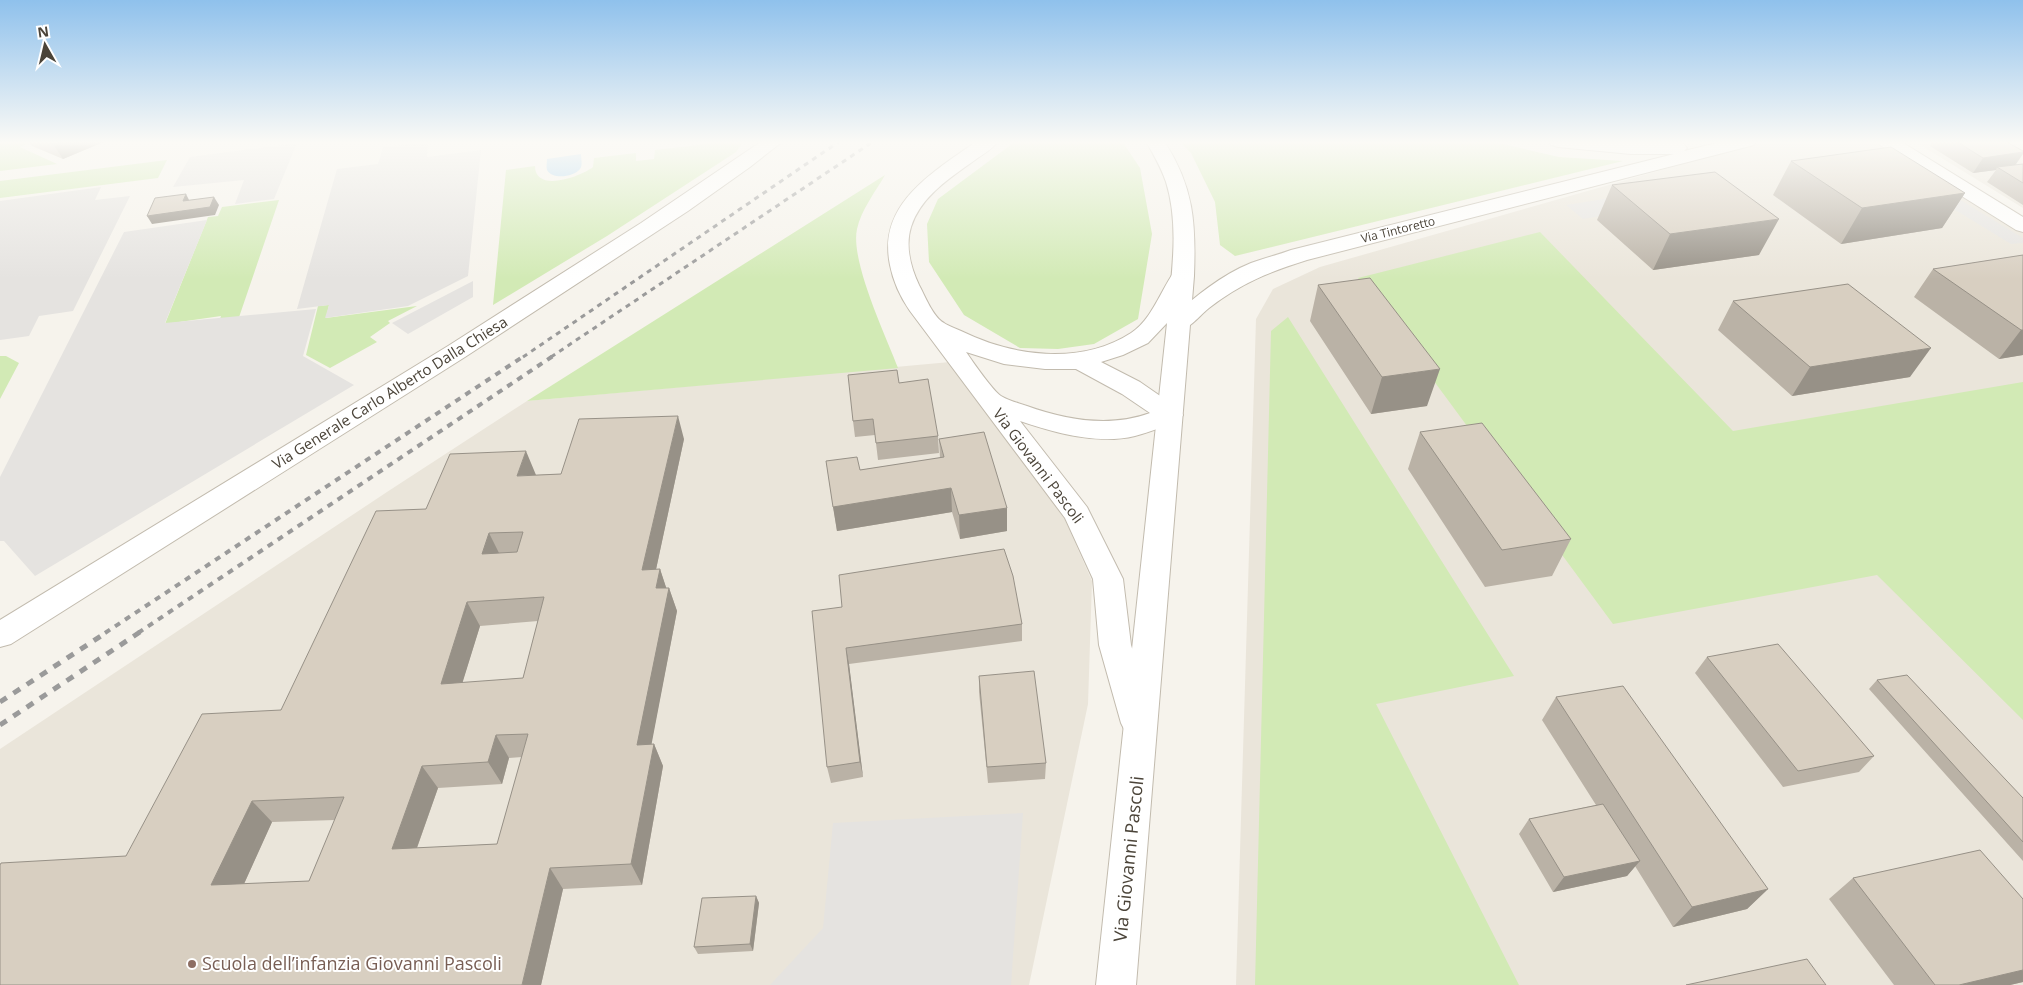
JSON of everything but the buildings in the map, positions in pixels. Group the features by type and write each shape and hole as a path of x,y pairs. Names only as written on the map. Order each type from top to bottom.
{"street":[{"name":"Via Generale Carlo Alberto Dalla Chiesa","path":"0,634 280,464 711,187"},
{"name":"Via Giovanni Pascoli","path":"930,187 911,204 903,218 898,234 899,266 907,286 933,326 1077,514 1108,579 1115,645 1141,733"},
{"name":"Via Giovanni Pascoli","path":"1116,985 1180,322 1185,228 1182,205 1176,187"},
{"name":"Via Tintoretto","path":"1180,322 1233,281 1258,268 1569,187"},
{"path":"1961,187 2023,226"},
{"path":"933,326 972,346 1004,356 1045,361 1080,361 1115,350 1140,338 1160,317 1182,277"},
{"path":"1080,361 1131,388 1170,415"},
{"name":"Via Giovanni Pascoli","path":"989,401 1040,420 1086,431 1131,428 1170,415"}],"shaded area":[{"path":"101,187 95,200 130,196 73,311 39,316 29,336 0,340 0,201"},
{"path":"241,187 279,187 274,199 235,204"},
{"path":"332,187 477,187 468,276 408,306 325,318 329,305 297,309"},
{"path":"1602,187 1951,187 2023,232 2023,985 1236,985 1256,319 1273,289 1320,267"},
{"path":"1918,187 1939,187 2023,238 2023,243 2011,244"},
{"path":"1989,187 2023,187 2023,208"},
{"path":"1655,191 1673,204 1583,219 1566,205"},
{"path":"207,220 165,323 316,309 303,356 354,385 35,576 4,541 0,541 0,477 124,232"},
{"path":"473,281 473,297 408,334 392,323"},
{"path":"950,362 1061,511 1092,581 1088,704 1029,985 0,985 0,749 390,490 527,401"},
{"path":"1023,813 1011,985 770,985 823,928 833,823"}],"green space":[{"path":"0,187 87,187 0,198"},
{"path":"504,187 682,187 607,236 493,305"},
{"path":"866,187 878,187 859,222 856,243 870,298 898,368 527,401"},
{"path":"954,187 1143,187 1152,234 1138,319 1094,344 1058,349 1020,348 964,315 929,262 927,224 938,199"},
{"path":"1208,187 1517,187 1235,256 1220,245 1215,202"},
{"path":"279,200 236,326 217,329 221,316 165,324 208,217 218,216 222,207"},
{"path":"1540,232 1733,431 2023,382 2023,720 1877,575 1613,624 1358,278"},
{"path":"329,305 326,318 417,306 388,321 390,323 370,337 377,342 330,368 306,355 318,306"},
{"path":"1288,317 1514,676 1376,704 1519,985 1255,985 1271,331"},
{"path":"0,356 6,356 19,363 0,399"}],"railway":[{"path":"523,357 773,187"},
{"path":"551,357 805,187"},
{"path":"105,633 524,356"},
{"path":"138,633 553,356"},
{"path":"0,702 107,632"},
{"path":"0,725 140,632"}],"place":[{"name":"Scuola dell’infanzia Giovanni Pascoli","path":"192,964"}]}
